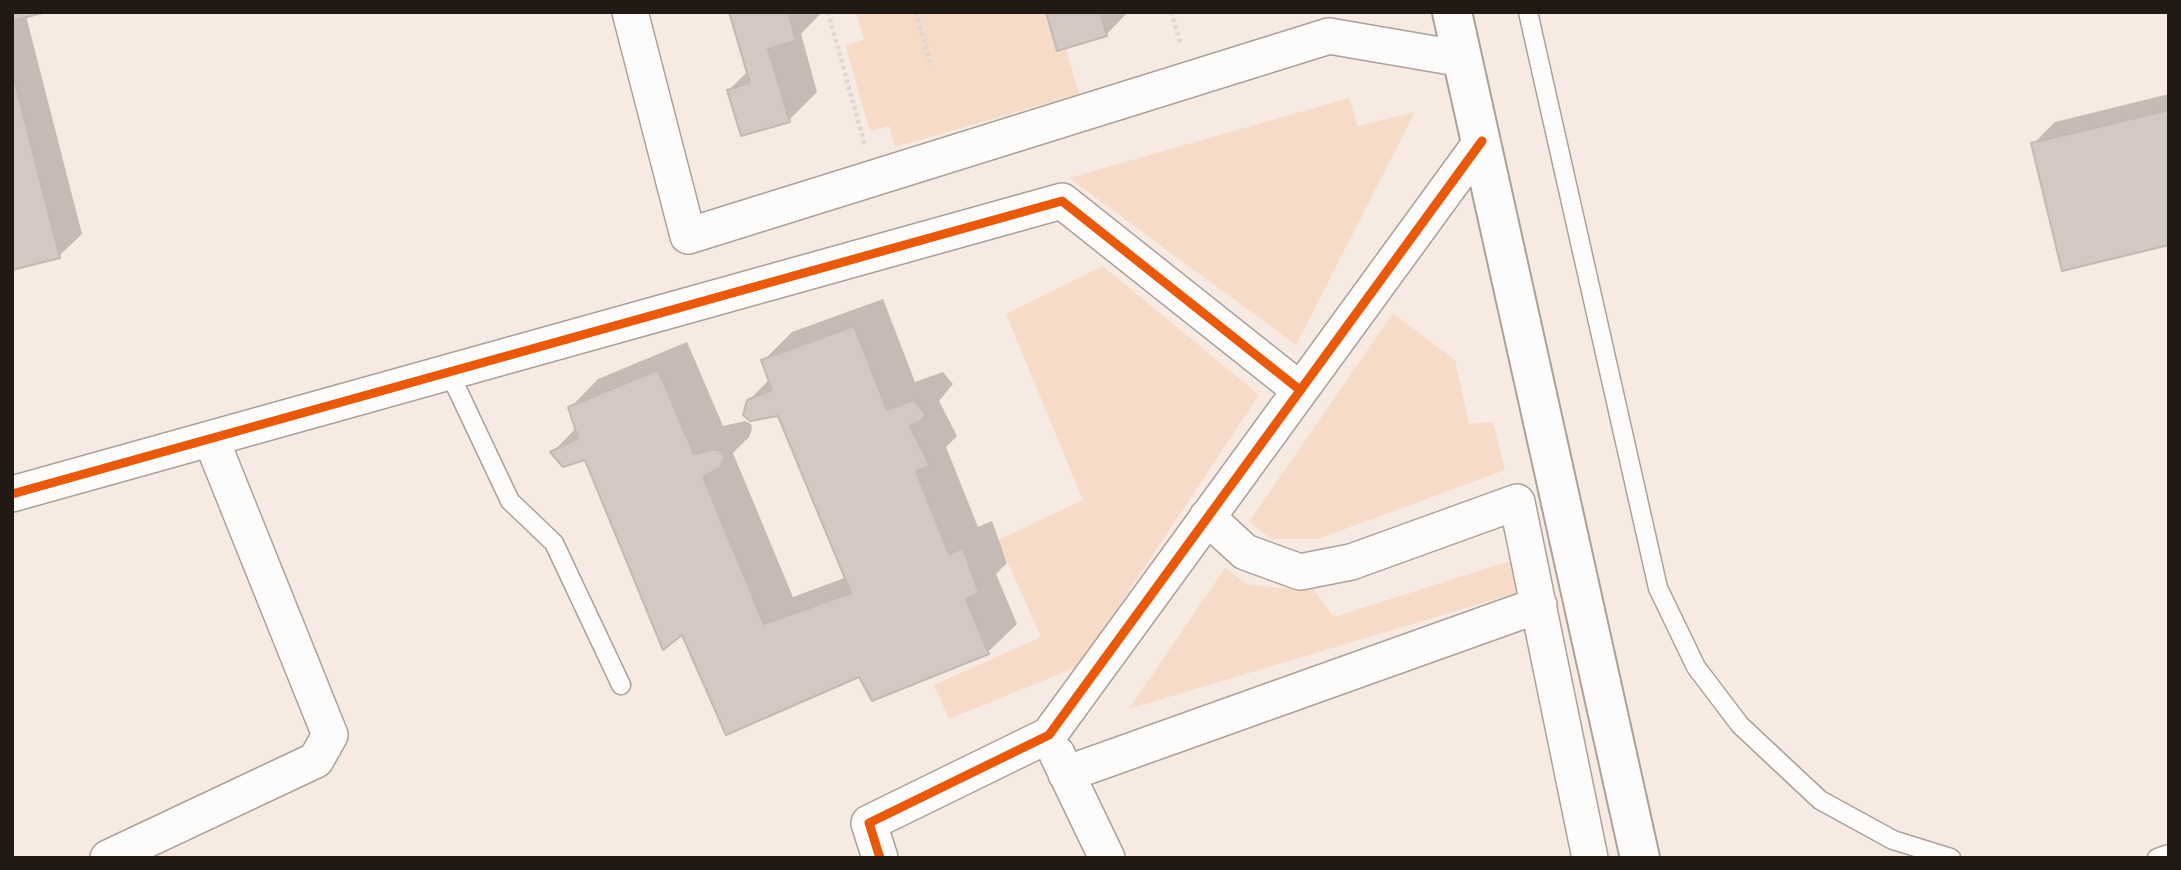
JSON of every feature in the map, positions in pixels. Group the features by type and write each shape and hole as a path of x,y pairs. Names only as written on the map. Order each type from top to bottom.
{"street":[{"path":"630,12 688,236 874,178 1326,24 1463,59"},
{"path":"1452,12 1640,858"},
{"path":"880,858 869,823 1049,735 1482,141"},
{"path":"12,494 1062,201 1300,390"},
{"path":"108,858 316,760 330,735 211,439"},
{"path":"1207,517 1245,552 1300,572 1351,562 1517,502 1590,858"},
{"path":"1066,774 1539,605"},
{"path":"1049,735 1107,858"}],"lane":[{"path":"1528,12 1658,588 1696,667 1740,725 1820,800 1893,840 1951,858"},
{"path":"449,372 510,501 554,542 621,685"},
{"path":"2157,858 2169,854"}],"path":[{"path":"828,12 874,178"},
{"path":"916,12 931,67"}],"shaded area":[{"path":"856,12 1055,12 1079,94 895,147 889,126 870,131 845,45 864,40"},
{"path":"1349,98 1358,126 1415,112 1296,345 1069,178"},
{"path":"1103,266 1259,395 1079,666 949,719 934,685 1041,637 998,540 1083,500 1006,314"},
{"path":"1393,313 1455,360 1469,424 1493,422 1505,470 1318,539 1271,539 1249,522"},
{"path":"1516,559 1519,592 1129,709 1225,568 1246,584 1289,589 1312,588 1334,617"}],"building":[{"path":"12,12 46,12 12,21"},
{"path":"729,12 788,12 796,41 768,49 790,122 741,136 727,90 750,83"},
{"path":"1046,12 1100,12 1107,36 1057,51"},
{"path":"12,71 60,258 12,270"},
{"path":"2169,110 2169,245 2062,271 2031,143"},
{"path":"854,326 887,410 914,400 926,414 923,420 910,426 930,466 916,471 949,554 963,548 979,593 966,599 989,654 872,701 859,677 726,735 682,635 663,650 585,460 563,467 550,452 578,438 568,407 658,370 694,454 715,449 723,452 721,467 703,477 764,624 851,593 778,416 750,421 743,415 747,400 772,390 761,360"}],"cycle path":[{"path":"880,858 869,823 1049,735 1482,141"},
{"path":"12,494 1062,201 1300,390"}]}
